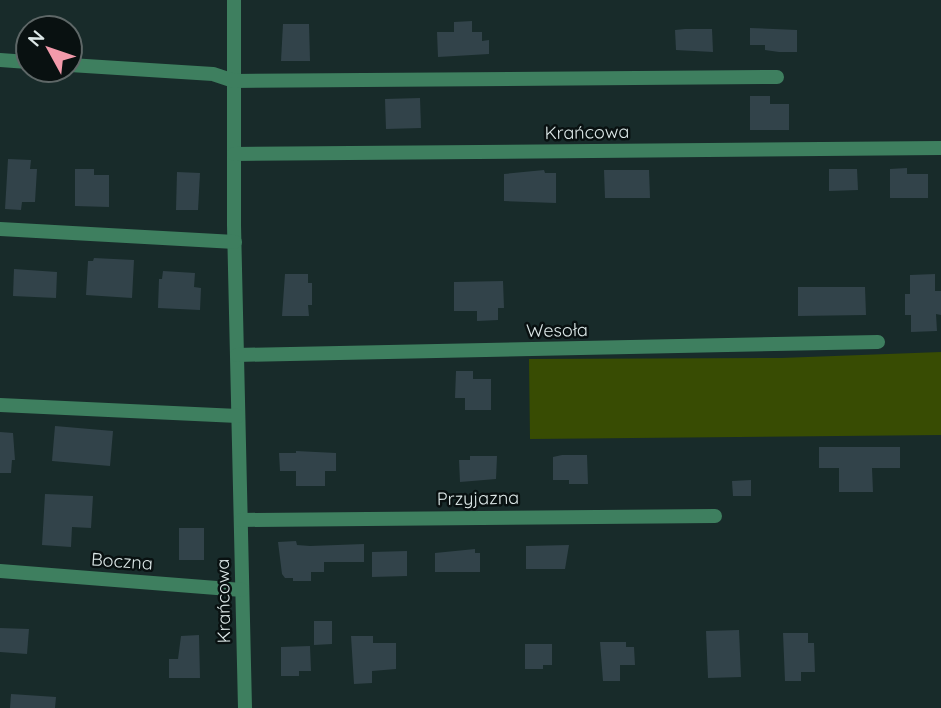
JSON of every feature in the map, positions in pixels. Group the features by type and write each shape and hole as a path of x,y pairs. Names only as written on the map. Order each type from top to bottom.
{"street":[{"name":"Krańcowa","path":"234,0 235,242 245,708"},
{"path":"84,66 213,74 234,80 778,77"},
{"name":"Krańcowa","path":"234,154 941,148"},
{"path":"0,229 235,242"},
{"name":"Wesoła","path":"237,355 878,342"},
{"path":"0,405 238,416"},
{"name":"Przyjazna","path":"241,520 715,516"},
{"name":"Boczna","path":"0,572 242,590"}],"green space":[{"path":"941,352 941,435 530,439 529,359 781,358"}],"building":[{"path":"472,21 472,32 482,32 482,41 489,40 489,54 438,57 437,32 454,32 454,22"},
{"path":"283,24 309,24 310,61 281,61"},
{"path":"750,28 797,30 797,52 765,50 765,45 750,45"},
{"path":"712,29 713,52 676,50 675,30"},
{"path":"750,96 770,96 770,104 789,104 789,130 750,130"},
{"path":"420,98 421,128 386,129 385,99"},
{"path":"8,159 31,160 30,169 37,169 35,202 22,202 21,210 5,209"},
{"path":"907,168 907,174 928,174 928,198 890,198 890,169"},
{"path":"75,169 94,169 94,175 109,175 109,207 75,206"},
{"path":"829,169 857,169 858,190 829,191"},
{"path":"544,170 545,173 556,173 556,203 504,201 504,174"},
{"path":"604,170 649,170 650,198 605,198"},
{"path":"177,172 200,173 198,210 176,210"},
{"path":"94,258 134,260 132,298 86,295 88,261 93,261"},
{"path":"14,269 57,272 56,298 13,296"},
{"path":"163,271 195,273 194,287 201,288 200,310 158,308 159,279 162,279"},
{"path":"285,274 308,274 308,283 312,283 309,316 282,316"},
{"path":"935,274 935,291 941,291 941,315 936,314 937,331 911,332 911,315 905,315 905,294 910,294 910,275"},
{"path":"503,281 504,308 498,308 498,320 477,321 477,311 454,311 454,282"},
{"path":"798,287 865,287 866,315 798,316"},
{"path":"456,371 473,371 473,379 491,379 491,410 465,410 465,398 455,398"},
{"path":"55,426 113,431 110,466 52,461"},
{"path":"0,432 13,433 15,460 12,460 11,473 0,473"},
{"path":"819,447 900,447 900,468 872,468 873,492 839,492 839,468 819,468"},
{"path":"279,453 336,453 336,471 325,471 325,486 296,486 296,471 280,471"},
{"path":"587,455 588,484 569,484 569,480 553,480 553,457"},
{"path":"470,456 497,456 496,479 460,482 459,460 470,460"},
{"path":"751,480 751,496 733,496 732,481"},
{"path":"45,494 93,496 91,528 72,527 71,547 42,545"},
{"path":"179,528 204,528 204,560 179,560"},
{"path":"296,541 297,545 310,546 364,544 364,562 324,562 324,572 311,572 311,581 293,581 293,578 285,578 282,574 278,542"},
{"path":"569,545 565,569 526,569 526,546"},
{"path":"475,549 475,553 480,553 480,572 435,572 435,553"},
{"path":"407,551 407,576 372,577 372,552"},
{"path":"314,621 332,621 332,644 314,645"},
{"path":"0,628 29,629 27,654 0,652"},
{"path":"739,630 741,677 708,678 706,631"},
{"path":"783,633 808,633 808,643 814,643 815,672 801,672 801,681 785,681"},
{"path":"199,635 200,678 169,678 169,659 178,659 181,636"},
{"path":"351,636 373,636 373,643 396,643 396,669 372,671 372,683 354,684"},
{"path":"600,642 626,642 626,647 634,647 635,665 620,665 620,681 603,681"},
{"path":"525,644 552,644 552,665 543,665 543,669 525,669"},
{"path":"310,646 311,671 299,671 299,676 281,676 281,647"},
{"path":"11,694 56,697 55,708 10,708"}]}
